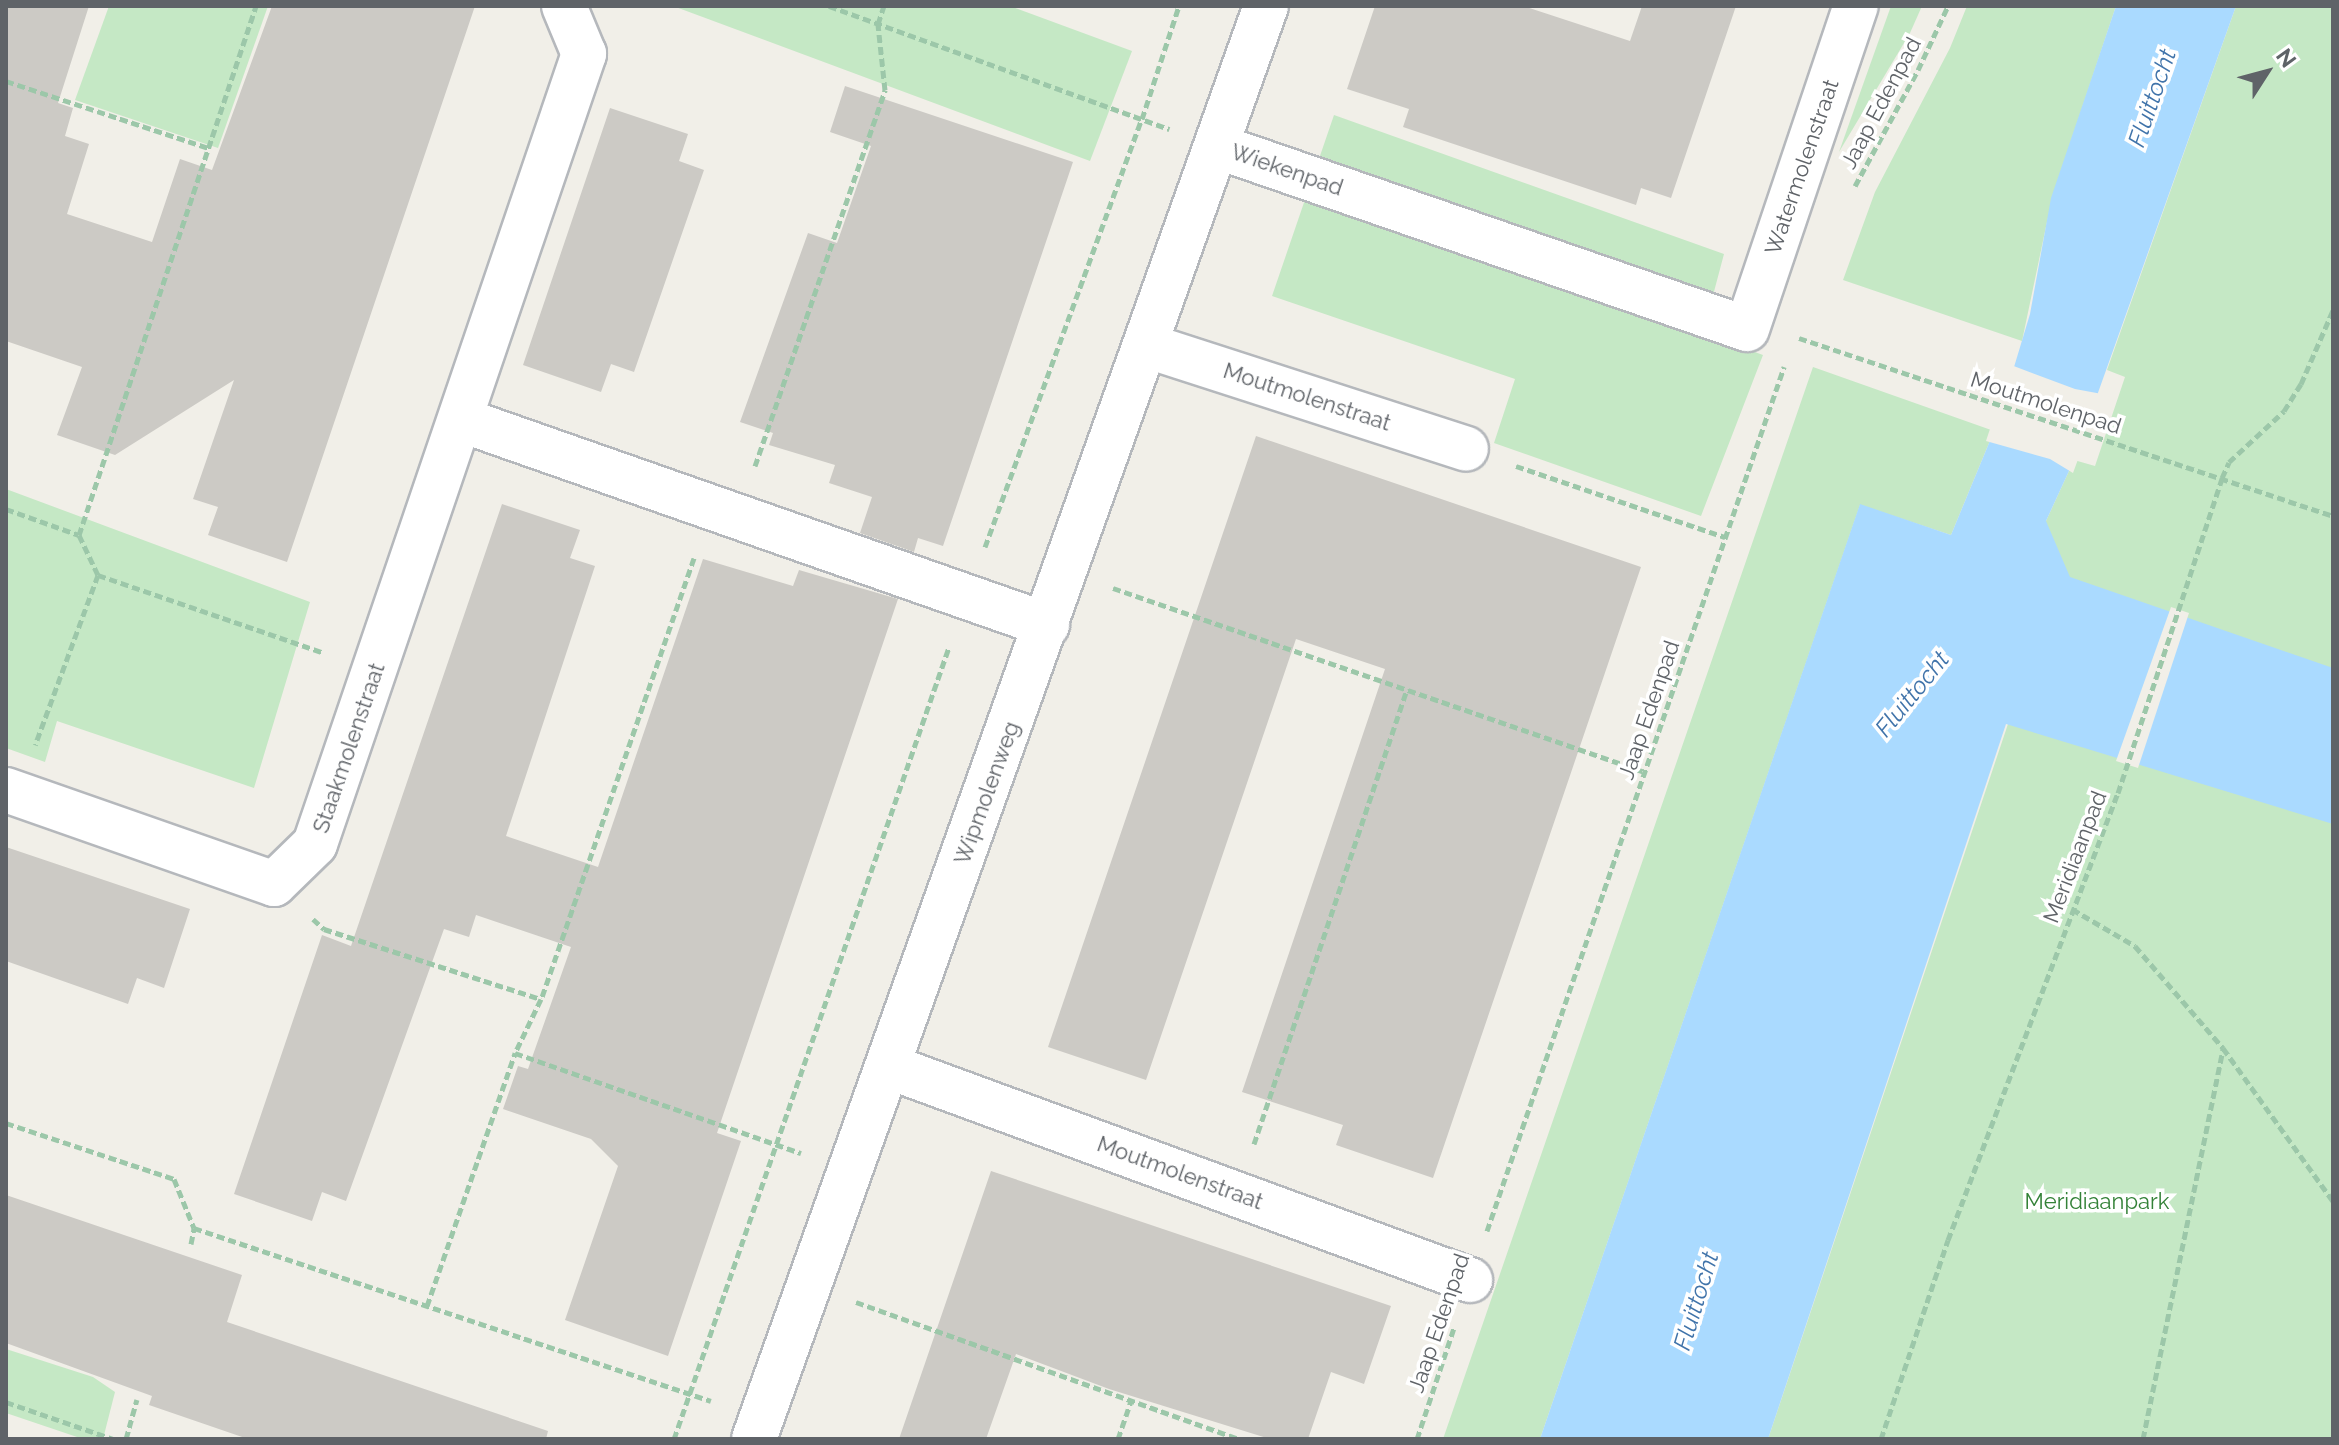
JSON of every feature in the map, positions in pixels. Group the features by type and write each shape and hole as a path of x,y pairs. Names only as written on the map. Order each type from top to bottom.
{"street":[{"name":"Staakmolenstraat","path":"274,884 315,844 462,420 584,54 564,6"},
{"name":"Wipmolenweg","path":"758,1429 1148,346 1266,6"},
{"name":"Watermolenstraat","path":"1747,329 1856,6"},
{"name":"Wiekenpad","path":"1219,147 1747,329"},
{"name":"Moutmolenstraat","path":"1148,346 1466,449"},
{"path":"462,420 1047,625"},
{"path":"11,792 274,884"},
{"name":"Moutmolenstraat","path":"890,1067 1470,1280"}],"path":[{"path":"256,6 79,535 98,575 375,671"},
{"name":"Wiekenpad","path":"829,6 1219,147"},
{"path":"427,1306 515,1053 541,999 695,554 737,516 885,90 878,24 884,6"},
{"path":"674,1439 967,597 1142,119 1179,6"},
{"name":"Jaap Edenpad","path":"1850,195 1918,70 1948,6"},
{"path":"6,81 208,148"},
{"name":"Meridiaanpad","path":"1881,1439 1948,1240 2118,793 2222,478 2229,462 2284,411 2301,384 2333,310"},
{"name":"Moutmolenpad","path":"1747,329 1794,336 2333,516"},
{"name":"Jaap Edenpad","path":"1417,1439 1785,365"},
{"path":"1466,449 1725,537"},
{"path":"6,509 79,535"},
{"path":"1066,571 1645,772"},
{"path":"11,792 98,575"},
{"path":"1237,1194 1407,689"},
{"path":"274,884 324,929 541,999"},
{"path":"2072,909 2135,946 2223,1048 2333,1201"},
{"path":"2143,1439 2223,1048"},
{"path":"515,1053 850,1171"},
{"path":"6,1123 174,1179 194,1228 191,1244"},
{"path":"194,1228 690,1394 758,1429"},
{"path":"810,1286 1239,1439"},
{"path":"126,1439 137,1399"},
{"path":"1118,1439 1131,1401"},
{"path":"6,1402 113,1439"}],"green space":[{"path":"109,6 268,6 218,148 75,100"},
{"path":"673,6 1010,6 1132,51 1090,161"},
{"path":"1891,6 1922,6 1910,33 1839,152"},
{"path":"1967,6 2116,6 2052,198 2022,341 1843,280 1875,192 1950,48"},
{"name":"Meridiaanpark","path":"2236,6 2333,6 2333,1439 1768,1439 2008,724 2046,521 2074,460 2095,466 2125,377 2107,370"},
{"path":"1334,115 1724,254 1703,333 1763,355 1701,516 1494,443 1515,379 1272,296"},
{"path":"1813,367 1994,431 1951,535 1860,505 1540,1439 1443,1439"},
{"path":"6,489 310,602 254,788 57,721 45,762 6,748"},
{"path":"6,1349 93,1377 115,1392 103,1439 83,1439 6,1413"}],"water":[{"name":"Fluittocht","path":"2116,6 2236,6 2074,460 2046,521 2070,577 2333,668 2333,824 2006,724 1768,1439 1540,1439 1860,504 1951,535 1994,431 2008,387 2030,314 2051,198"}],"pier":[{"path":"2011,365 2075,389 2102,394 2073,473 2050,459 1986,441"},
{"path":"2171,607 2189,613 2138,768 2116,761"}],"building":[{"path":"6,6 89,6 58,103 73,108 65,136 89,144 67,214 152,242 180,159 212,170 272,6 475,6 287,562 208,535 218,507 193,499 234,380 115,455 57,435 82,367 6,341"},
{"path":"1375,6 1523,6 1630,41 1642,6 1736,6 1671,198 1641,188 1636,205 1403,127 1409,109 1347,89"},
{"path":"845,86 1073,162 943,546 918,538 914,552 860,533 872,497 829,483 835,465 769,445 773,433 740,422 808,233 837,243 871,146 830,132"},
{"path":"610,108 688,134 679,161 704,170 634,372 611,364 601,392 523,365"},
{"path":"1256,436 1641,567 1433,1178 1336,1145 1343,1125 1242,1092 1385,669 1296,639 1146,1080 1048,1047"},
{"path":"502,504 580,530 570,558 595,566 506,836 598,867 703,559 793,586 799,570 898,599 717,1133 741,1141 668,1356 565,1320 618,1166 591,1139 503,1109 518,1066 528,1069 571,947 476,915 469,937 444,929 346,1201 322,1192 312,1221 234,1194 322,935 351,946"},
{"path":"6,847 190,909 164,988 137,978 128,1004 6,961"},
{"path":"991,1171 1391,1306 1364,1384 1331,1372 1308,1439 1270,1439 1109,1389 1016,1354 986,1439 899,1439"},
{"path":"6,1195 242,1275 227,1322 548,1431 546,1439 248,1439 149,1405 152,1396 6,1343"}]}
